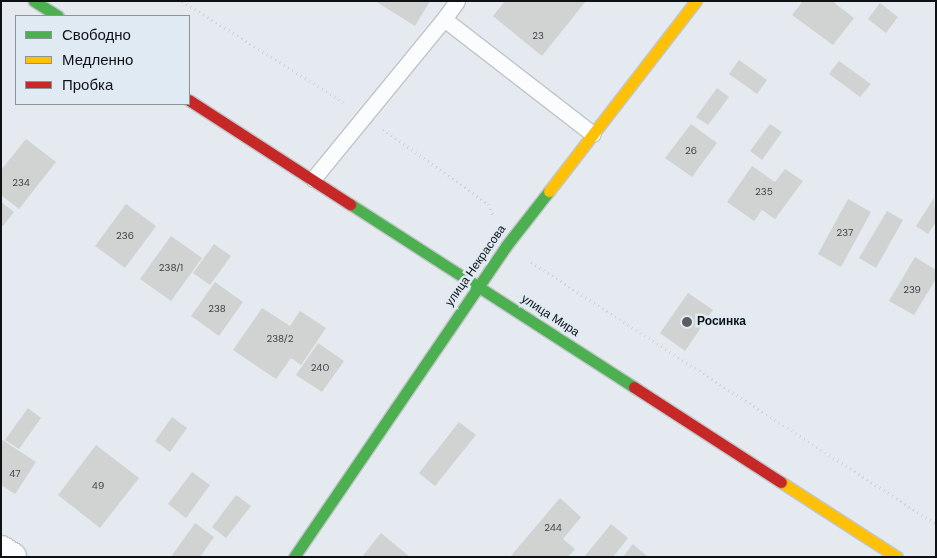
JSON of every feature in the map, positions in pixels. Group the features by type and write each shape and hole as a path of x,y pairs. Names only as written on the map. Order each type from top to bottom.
{"street":[{"path":"34,1 56,15"},
{"name":"улица Некрасова","path":"294,557 506,246 696,1"},
{"name":"улица Мира","path":"190,101 897,557"},
{"path":"1,550 12,557"}],"lane":[{"path":"313,180 457,1"},
{"path":"444,19 593,134"}],"path":[{"path":"182,1 365,116 488,204 506,246 936,524"}],"building":[{"path":"375,1 430,1 415,26"},
{"path":"505,1 586,1 542,56 493,16"},
{"path":"803,1 832,1 854,18 833,45 792,15"},
{"path":"880,3 898,17 886,33 868,19"},
{"path":"739,60 767,80 757,94 729,74"},
{"path":"839,61 871,84 860,97 829,74"},
{"path":"717,88 729,97 708,125 696,117"},
{"path":"691,124 717,143 692,177 665,158"},
{"path":"770,124 782,132 762,160 750,151"},
{"path":"26,139 56,162 19,209 1,195 1,170"},
{"path":"752,166 775,182 785,169 803,181 775,219 762,210 754,221 727,202"},
{"path":"934,198 936,222 928,234 916,226"},
{"path":"848,199 871,212 841,267 818,254"},
{"path":"1,202 14,212 3,226 1,225"},
{"path":"126,204 156,226 125,268 95,246"},
{"path":"887,211 903,220 876,268 859,258"},
{"path":"171,236 202,258 171,301 140,279"},
{"path":"214,244 231,256 210,285 193,273"},
{"path":"915,257 936,270 936,279 914,315 889,301"},
{"path":"215,282 243,302 219,336 191,316"},
{"name":"Росинка","path":"688,293 713,310 685,351 660,333"},
{"path":"262,308 290,326 300,311 326,328 301,365 291,358 276,379 233,350"},
{"path":"318,343 344,361 322,392 296,375"},
{"path":"28,408 41,418 19,449 5,440"},
{"path":"172,417 187,428 170,452 155,441"},
{"path":"459,422 476,435 435,486 419,473"},
{"path":"1,439 36,462 15,494 1,485"},
{"path":"96,445 139,478 100,528 58,495"},
{"path":"192,472 210,485 186,518 168,504"},
{"path":"236,495 251,506 226,538 212,527"},
{"path":"560,498 581,517 563,539 575,549 568,557 510,557"},
{"path":"195,523 214,537 200,557 171,557"},
{"path":"611,524 628,538 613,557 584,557"},
{"path":"381,533 410,557 362,557"},
{"path":"633,544 648,557 623,557"}],"traffic: fast":[{"path":"34,1 56,15"},
{"path":"294,557 506,246 549,191"},
{"path":"350,204 634,387"}],"traffic: slow":[{"path":"549,191 696,1"},
{"path":"781,482 897,557"}],"traffic: jam":[{"path":"190,101 350,204"},
{"path":"634,387 781,482"}],"place":[{"name":"Росинка","path":"687,322"}]}
